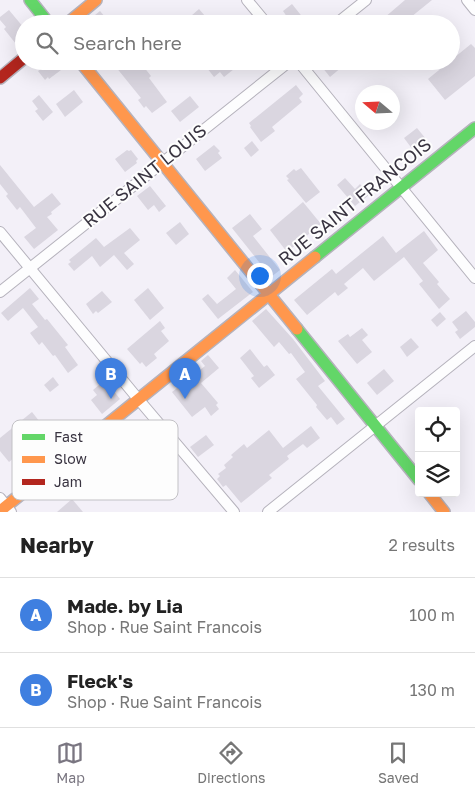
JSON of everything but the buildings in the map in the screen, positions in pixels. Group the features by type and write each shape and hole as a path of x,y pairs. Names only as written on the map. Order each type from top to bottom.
{"street":[{"path":"30,0 42,15"},
{"path":"77,15 96,0"},
{"path":"247,0 259,15"},
{"path":"347,15 366,0"},
{"path":"467,0 475,10"},
{"path":"0,78 15,66"},
{"path":"87,70 415,475"},
{"name":"RUE SAINT LOUIS","path":"0,292 279,70"},
{"path":"305,70 475,278"},
{"name":"RUE SAINT FRANCOIS","path":"113,420 475,128"},
{"path":"0,232 155,420"},
{"path":"268,512 475,346"},
{"path":"178,447 234,512"},
{"path":"432,497 444,512"}],"traffic: fast":[{"path":"30,0 42,15"},
{"path":"315,257 475,128"},
{"path":"297,329 415,475"}],"traffic: slow":[{"path":"78,15 96,0"},
{"path":"87,70 297,329"},
{"path":"113,420 315,257"},
{"path":"432,497 444,512"},
{"path":"0,511 14,500"}],"traffic: jam":[{"path":"0,78 15,66"}],"place":[{"name":"Fleck's","path":"111,399"},
{"name":"Made. by Lia","path":"185,399"}]}
